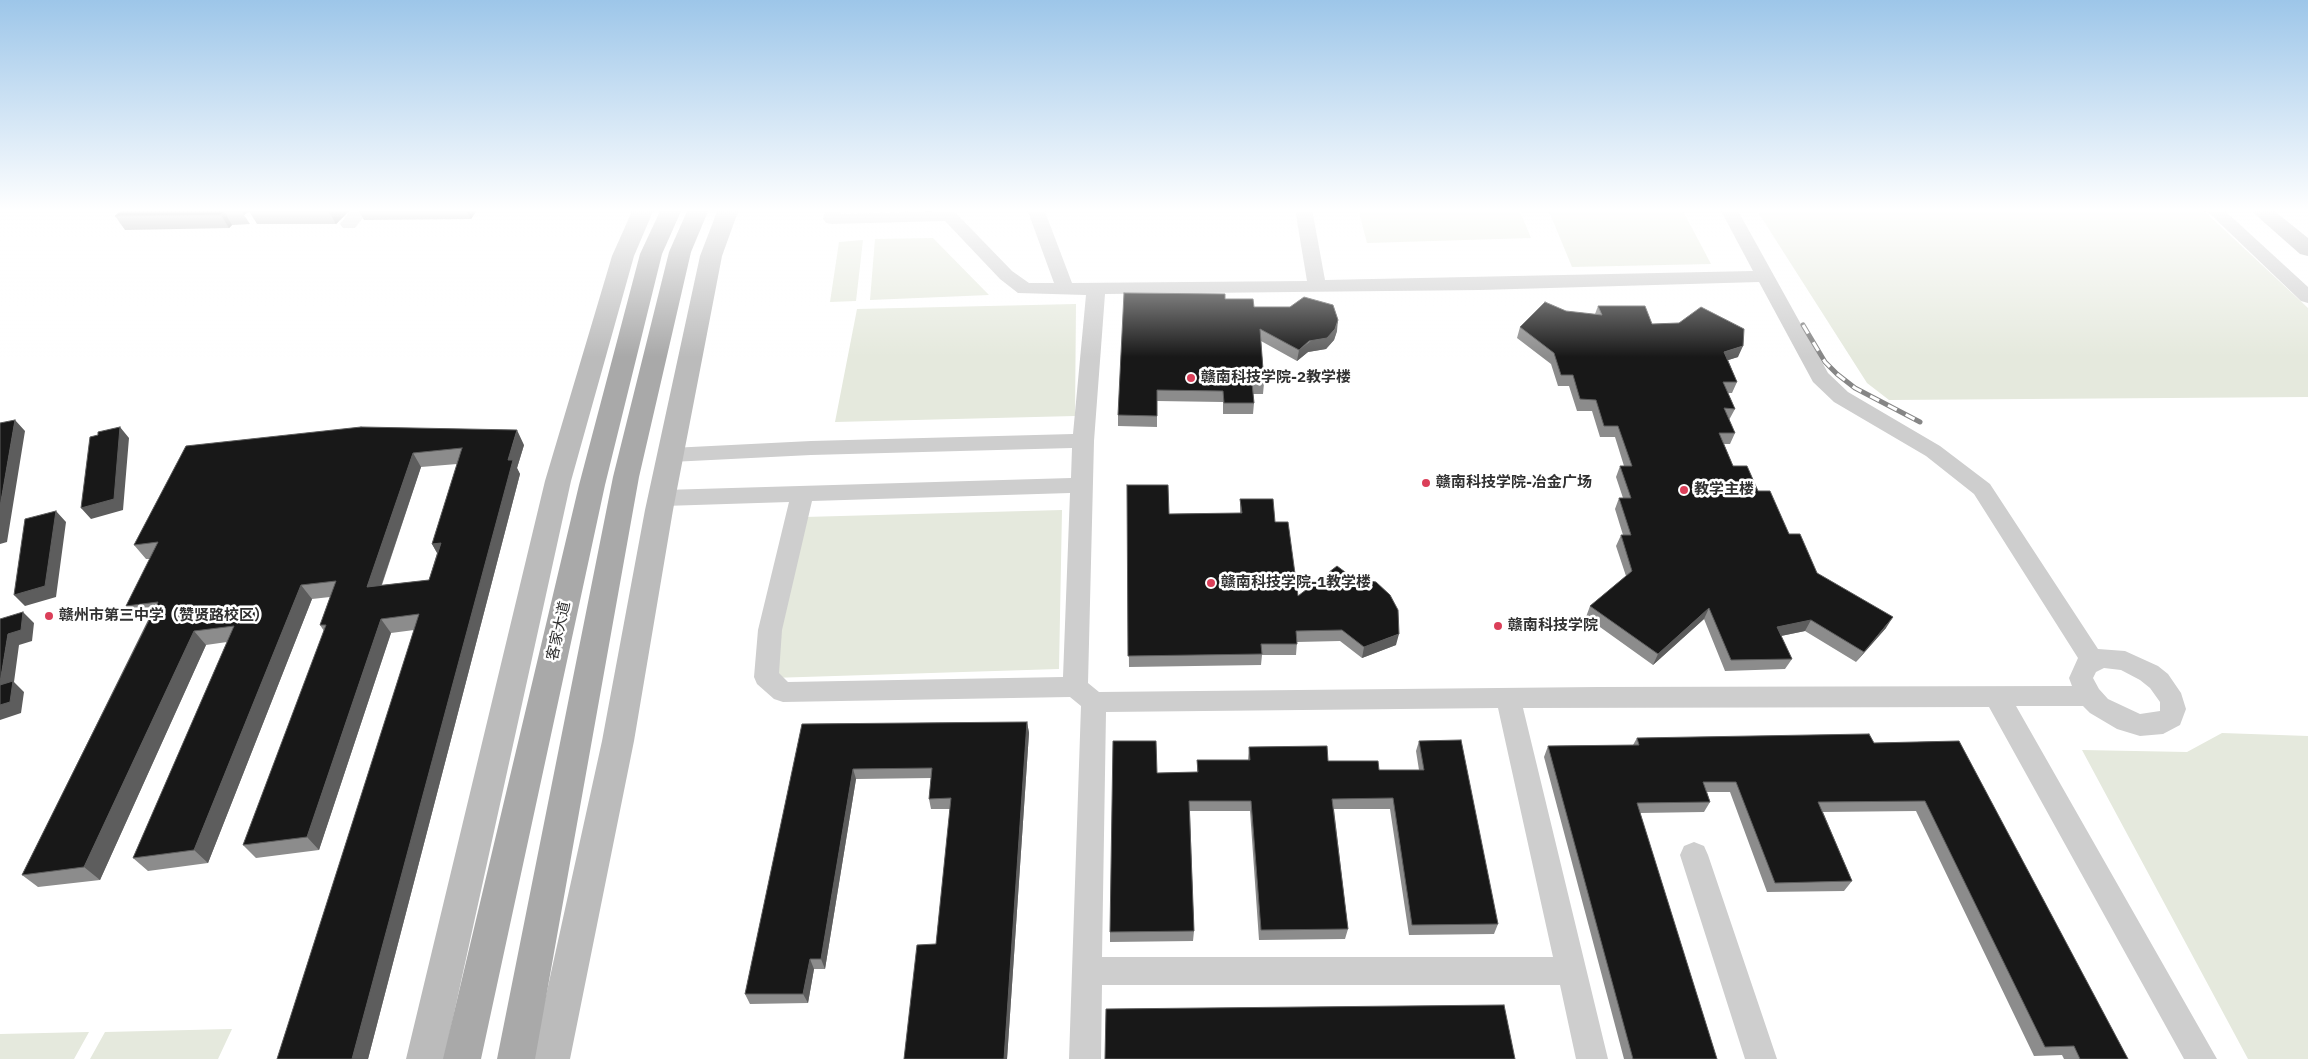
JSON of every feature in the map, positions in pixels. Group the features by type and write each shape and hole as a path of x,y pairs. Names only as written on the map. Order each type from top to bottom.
{"main road":[{"name":"客家大道","path":"463,1055 592,485 650,258"},
{"path":"519,1052 626,477 678,258"}],"street":[{"path":"425,1059 558,481 622,258"},
{"path":"551,1059 618,741 659,510 664,498 670,455 711,258"},
{"path":"990,258 1006,275 1025,288 1317,287 1765,276"},
{"path":"1054,258 1065,288"},
{"path":"1312,258 1317,287"},
{"path":"1756,258 1820,377 1841,397 1933,452 1982,489 2092,660"},
{"path":"2266,258 2308,297"},
{"path":"1085,1059 1087,971 1081,485 1096,289"},
{"path":"670,455 810,448 1083,441"},
{"path":"664,498 1081,485"},
{"path":"802,495 770,630 766,677 783,692 1508,698 2089,696"},
{"path":"2113,658 2137,666 2149,673 2167,690 2172,700 2174,709 2170,717 2163,723 2140,725 2112,715 2089,696 2081,678 2082,671 2092,660 2113,658"},
{"path":"1996,697 2201,1059"},
{"path":"1508,698 1592,1059"},
{"path":"1694,855 1761,1059"},
{"path":"1087,971 1572,971"}],"shaded area":[{"path":"837,258 861,258 856,301 830,302"},
{"path":"873,258 953,258 989,295 870,300"},
{"path":"1568,258 1708,258 1711,264 1572,267"},
{"path":"1788,258 2255,258 2308,308 2308,397 1889,400 1867,383"},
{"path":"1076,304 1075,416 835,422 857,309"},
{"path":"1062,510 1059,669 771,678 804,517"},
{"path":"2222,733 2308,736 2308,1059 2248,1059 2082,750 2187,752"},
{"path":"232,1029 218,1059 90,1059 105,1032"},
{"path":"89,1032 74,1059 0,1059 0,1034"}],"building":[{"name":"赣南科技学院-2教学楼","path":"1124,293 1225,294 1225,299 1253,299 1254,307 1290,307 1304,297 1333,305 1338,320 1335,329 1327,338 1309,341 1299,350 1260,329 1264,383 1252,383 1254,403 1224,403 1223,391 1157,390 1157,416 1118,415"},
{"name":"教学主楼","path":"1545,302 1566,311 1602,315 1598,306 1645,306 1652,324 1679,323 1701,307 1744,329 1743,346 1724,352 1737,382 1723,382 1735,409 1724,408 1735,433 1719,433 1733,466 1747,466 1758,491 1770,491 1789,534 1800,534 1817,573 1893,617 1864,652 1811,620 1777,627 1792,659 1731,660 1709,608 1658,654 1590,606 1632,571 1621,535 1631,535 1619,498 1631,498 1620,466 1632,466 1618,426 1604,426 1596,400 1580,399 1573,375 1561,375 1554,353 1520,327"},
{"path":"15,420 0,507 0,423"},
{"path":"120,427 114,499 81,508 90,437 98,435 98,432"},
{"path":"361,427 517,430 508,460 513,460 352,1059 277,1059 419,614 381,619 307,837 243,845 326,625 320,625 336,581 301,585 194,850 133,858 234,626 194,631 84,867 22,875 158,602 126,606 158,542 134,545 186,446","holes":["462,448 432,544 441,543 429,580 367,587 413,453"]},
{"name":"赣南科技学院-1教学楼","path":"1127,485 1168,485 1169,514 1242,513 1240,499 1273,499 1275,522 1288,522 1298,596 1337,566 1353,578 1376,582 1390,595 1398,610 1399,634 1364,647 1342,630 1296,631 1297,644 1261,644 1262,654 1128,656"},
{"path":"56,511 45,586 14,595 25,519"},
{"path":"23,612 21,630 8,634 0,683 0,619"},
{"path":"13,681 10,702 0,705 0,685"},
{"path":"1027,722 1004,1059 904,1059 917,945 936,944 951,798 929,799 932,768 853,769 821,959 810,959 803,994 745,994 802,724"},
{"path":"1869,734 1874,743 1959,741 2128,1059 2080,1059 2074,1046 2045,1047 1925,801 1818,802 1852,881 1775,883 1736,782 1703,782 1710,802 1637,803 1717,1059 1633,1059 1548,746 1639,745 1637,738"},
{"path":"1461,740 1498,924 1412,925 1393,798 1332,799 1348,929 1261,930 1251,801 1189,801 1194,931 1110,932 1113,741 1156,741 1157,773 1198,772 1197,760 1250,760 1249,747 1327,746 1328,761 1378,761 1379,770 1424,770 1419,741"},
{"path":"1504,1005 1515,1059 1105,1059 1106,1009"}],"railway":[{"path":"1803,325 1825,362 1837,374 1855,388 1920,422"}],"place":[{"name":"赣南科技学院-2教学楼","path":"1191,378"},
{"name":"赣南科技学院-冶金广场","path":"1426,483"},
{"name":"教学主楼","path":"1684,490"},
{"name":"赣南科技学院-1教学楼","path":"1211,583"},
{"name":"赣州市第三中学（赞贤路校区）","path":"49,616"},
{"name":"赣南科技学院","path":"1498,626"}]}
